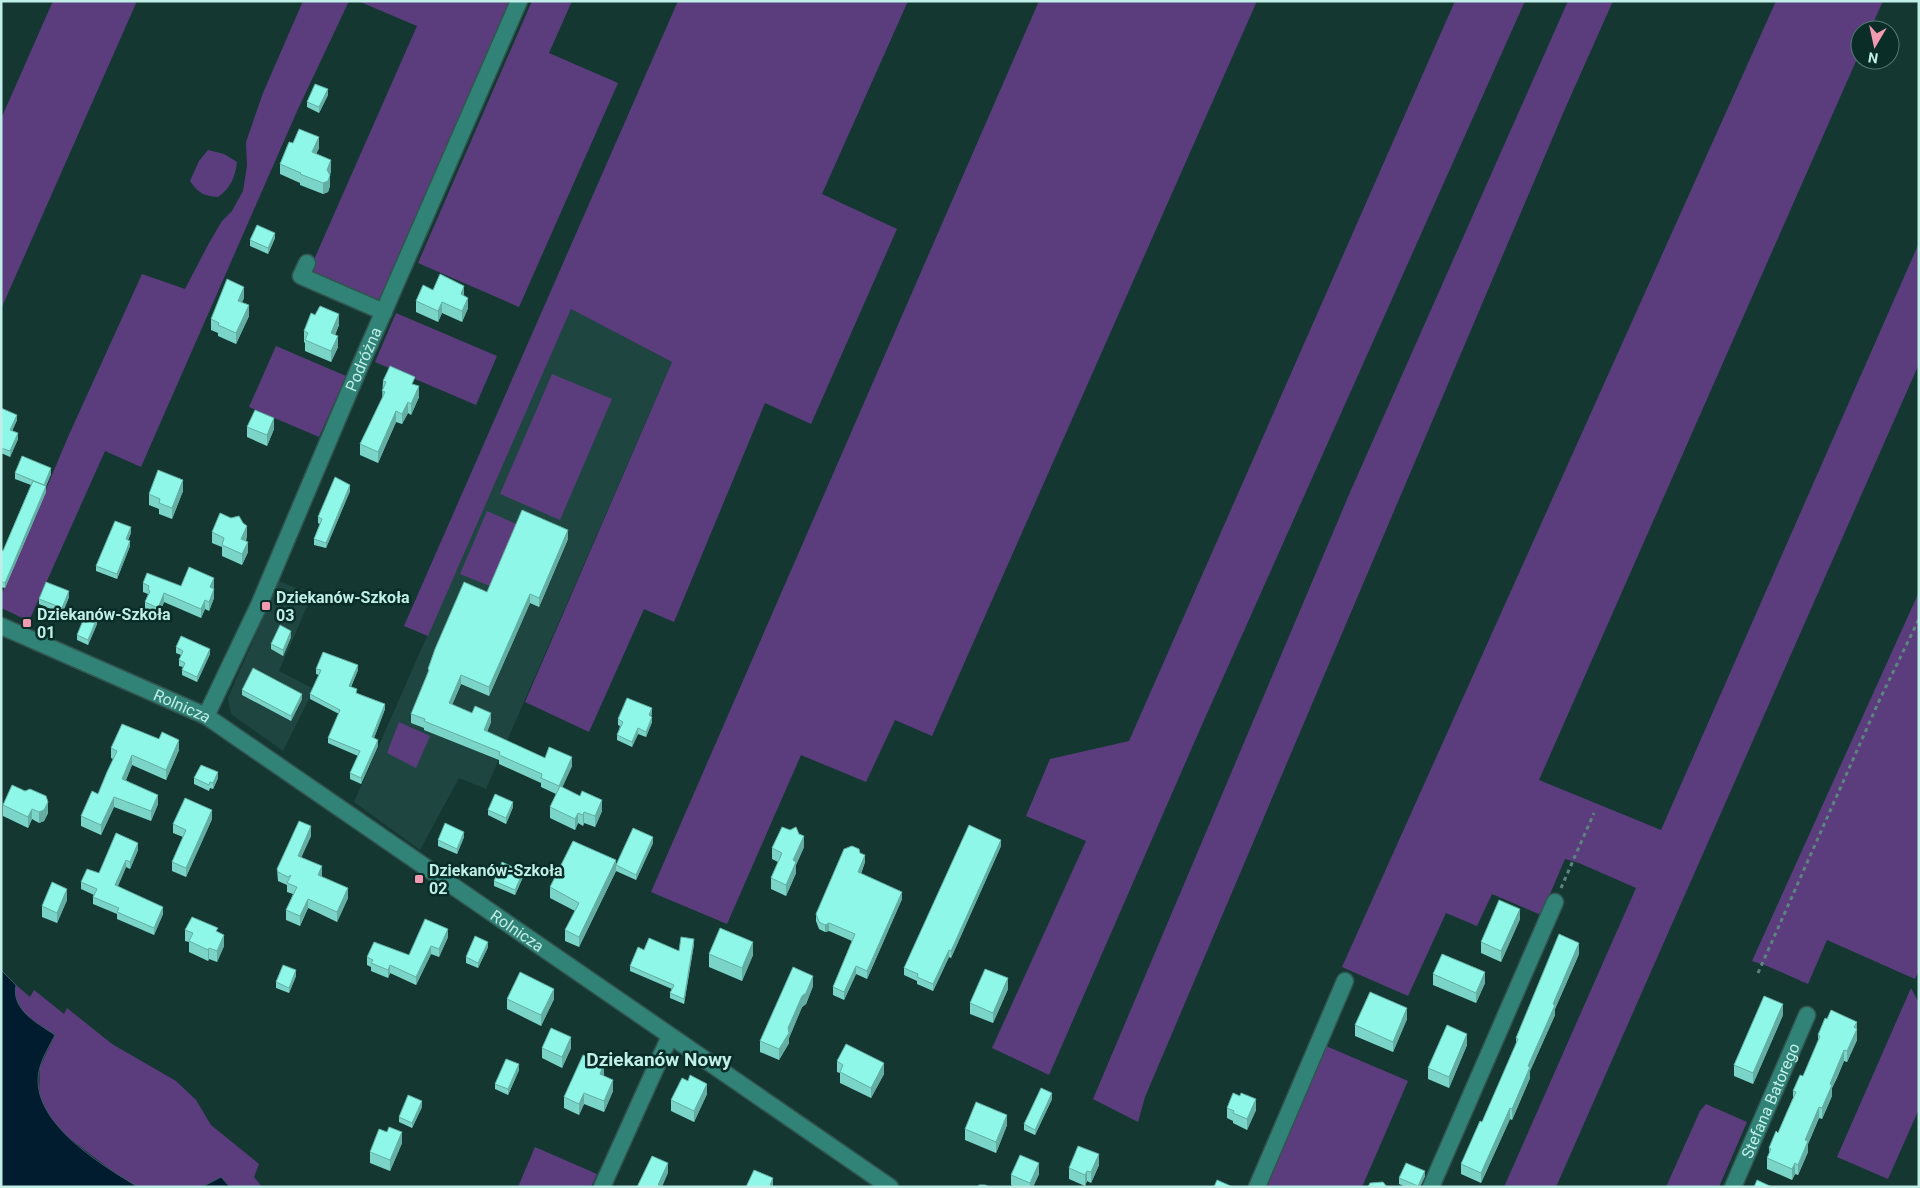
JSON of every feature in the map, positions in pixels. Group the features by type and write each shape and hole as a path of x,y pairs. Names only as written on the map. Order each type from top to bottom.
{"street":[{"name":"Podróżna","path":"206,716 259,605 520,1"},
{"path":"307,263 301,276 384,312"},
{"name":"Rolnicza","path":"1,626 206,716 890,1187"},
{"path":"1431,1187 1555,902"},
{"path":"1256,1187 1345,981"},
{"name":"Stefana Batorego","path":"1733,1187 1807,1015"},
{"path":"602,1187 670,1036"}],"path":[{"path":"1758,973 1879,701 1919,619"},
{"path":"1555,902 1594,813"}],"shaded area":[{"path":"53,1 137,1 1,309 1,119"},
{"path":"303,1 349,1 298,109 141,467 105,451 29,621 1,608 1,596 68,437 142,274 185,289 222,221 232,211 243,191 247,166 246,142 263,93"},
{"path":"358,1 510,1 378,302 309,271 417,26"},
{"path":"532,1 572,1 549,53 618,83 519,307 418,263"},
{"path":"678,1 908,1 822,194 897,229 811,424 765,403 674,622 644,609 589,732 525,702 672,362 571,309 428,636 404,626"},
{"path":"1039,1 1257,1 932,736 895,720 866,782 801,755 727,924 651,892"},
{"path":"1455,1 1525,1 1201,727 1049,1075 992,1048 1086,841 1026,816 1050,759 1129,741"},
{"path":"1568,1 1613,1 1564,111 1145,1097 1138,1122 1093,1099 1351,490"},
{"path":"1776,1 1883,1 1874,20 1850,20 1850,70 1852,70 1539,780 1661,830 1919,243 1919,364 1556,1187 1504,1187 1636,888 1579,863 1565,859 1541,915 1492,894 1477,926 1446,913 1408,996 1342,967"},
{"path":"208,150 224,154 237,162 232,182 218,197 202,193 190,181 199,161"},
{"path":"571,309 672,362 486,789 459,778 420,850 354,802"},
{"path":"396,313 497,356 476,405 375,362"},
{"path":"276,346 346,376 319,437 249,407"},
{"path":"552,374 612,399 560,520 500,494"},
{"path":"487,511 516,524 490,586 460,574"},
{"path":"279,581 312,595 279,671 314,689 283,751 231,714 228,698"},
{"path":"1919,592 1919,970 1915,979 1827,940 1808,984 1752,961"},
{"path":"399,722 430,736 416,768 387,753"},
{"path":"1,970 16,985 17,1002 21,1009 55,1035 41,1063 38,1086 44,1104 54,1122 86,1153 138,1187 1,1187"},
{"path":"16,985 30,997 34,990 64,1014 67,1008 112,1044 176,1081 196,1100 211,1125 259,1164 254,1177 262,1187 230,1187 221,1177 202,1187 138,1187 119,1176 65,1135 49,1116 39,1095 40,1067 55,1035 21,1009 17,1002"},
{"path":"1911,988 1919,1003 1919,1109 1888,1179 1837,1157"},
{"path":"1326,1046 1408,1081 1362,1187 1265,1187"},
{"path":"1706,1104 1747,1122 1719,1187 1666,1187 1700,1111"},
{"path":"535,1147 597,1174 591,1187 518,1187"},
{"path":"221,1177 230,1187 202,1187"}],"building":[{"path":"315,84 328,89 319,107 307,102"},
{"path":"299,129 319,137 312,152 331,160 327,170 330,175 328,181 323,183 280,164 289,142 293,143"},
{"path":"257,225 275,233 268,248 250,240"},
{"path":"440,274 464,286 461,294 468,298 462,311 442,302 438,311 416,301 423,285 433,290"},
{"path":"227,279 244,287 238,301 249,305 236,333 218,325 219,323 211,319"},
{"path":"320,306 339,314 331,333 338,336 331,351 305,340 308,333 304,331 311,313 315,315"},
{"path":"390,366 415,377 412,384 419,386 411,404 408,402 402,414 396,411 378,452 360,444 385,392 382,391 386,382 383,381"},
{"path":"1,408 17,415 10,430 18,433 10,451 1,448"},
{"path":"255,410 274,418 267,435 247,427"},
{"path":"22,456 51,468 44,485 15,473"},
{"path":"158,470 183,480 172,508 159,503 160,499 149,494"},
{"path":"335,477 350,485 326,543 314,539 322,519 318,517"},
{"path":"33,481 46,486 5,583 1,581 1,550 3,551"},
{"path":"522,510 568,530 539,598 530,594 489,687 461,675 449,703 472,713 475,706 491,713 484,730 545,758 549,747 572,757 559,786 541,778 542,774 499,755 500,752 411,714 429,670 435,649 464,582 487,592"},
{"path":"220,513 231,518 239,516 247,526 241,539 248,542 242,554 222,545 224,538 212,532"},
{"path":"115,521 131,527 126,539 130,541 117,574 96,566"},
{"path":"189,567 214,578 210,587 214,589 209,602 205,600 201,609 164,593 158,608 145,602 150,591 148,590 149,586 143,583 147,573 181,586"},
{"path":"46,582 69,591 62,608 39,599"},
{"path":"86,613 97,618 88,640 77,635"},
{"path":"280,625 291,631 283,650 271,644"},
{"path":"181,636 210,649 197,677 182,670 185,663 179,660 183,651 176,647"},
{"path":"323,652 358,665 349,686 357,689 356,693 385,704 372,737 378,740 361,778 350,773 360,751 328,738 340,710 310,694 321,670 316,669"},
{"path":"253,668 302,694 291,716 242,690"},
{"path":"627,698 652,708 649,715 652,717 646,732 638,728 632,742 617,735 623,722 618,719"},
{"path":"122,724 159,739 162,732 179,740 166,770 132,755 122,779 158,795 151,811 114,797 101,825 81,816 92,791 98,794 117,751 111,748"},
{"path":"201,765 218,772 213,783 210,782 209,785 194,778"},
{"path":"12,785 25,791 30,789 46,796 48,802 44,810 39,812 32,809 28,817 3,805"},
{"path":"560,786 580,796 582,791 602,800 595,816 584,812 583,815 578,813 575,819 550,807"},
{"path":"495,794 513,802 506,818 488,810"},
{"path":"185,798 212,810 186,868 172,862 186,830 173,824"},
{"path":"299,821 311,826 298,856 322,866 318,875 348,888 337,912 308,899 300,916 286,910 297,887 287,883 291,875 288,877 278,872 277,869"},
{"path":"445,823 464,832 457,849 438,840"},
{"path":"969,825 1001,840 951,951 949,950 933,984 917,977 918,974 904,968"},
{"path":"782,827 790,830 796,827 799,834 804,836 793,860 796,862 786,885 771,878 782,853 772,848"},
{"path":"633,828 653,837 636,875 616,865"},
{"path":"116,833 138,843 130,862 126,860 115,885 163,907 154,928 117,912 119,908 93,897 97,889 81,882 87,869 99,873"},
{"path":"573,841 616,860 579,937 565,930 579,903 550,887"},
{"path":"852,846 859,849 860,853 865,855 858,872 902,892 867,971 856,966 844,992 833,987 855,934 829,923 825,925 819,922 816,914 844,849"},
{"path":"502,862 523,872 515,890 494,881"},
{"path":"52,882 67,889 57,913 42,906"},
{"path":"1499,900 1520,909 1501,951 1481,942"},
{"path":"192,917 218,928 216,931 224,935 217,951 209,948 208,950 189,941 193,933 185,930"},
{"path":"425,919 448,929 439,949 431,946 416,977 390,965 388,970 371,963 373,960 367,957 374,942 409,955"},
{"path":"720,928 753,942 742,968 709,954"},
{"path":"1559,934 1579,943 1553,1004 1555,1005 1528,1066 1530,1067 1481,1173 1461,1164 1480,1121 1482,1122 1518,1039 1516,1038"},
{"path":"475,936 488,942 478,963 466,957"},
{"path":"681,937 694,939 684,999 670,993 674,985 630,966 638,947 644,950 649,938 679,951"},
{"path":"1442,954 1485,972 1476,993 1433,974"},
{"path":"283,965 296,970 289,988 276,982"},
{"path":"793,967 813,976 788,1028 789,1033 779,1049 760,1041"},
{"path":"985,969 1008,978 993,1013 970,1003"},
{"path":"520,972 554,989 541,1015 507,999"},
{"path":"1370,992 1407,1008 1393,1042 1355,1025"},
{"path":"1764,996 1783,1004 1753,1073 1734,1065"},
{"path":"1831,1010 1857,1022 1854,1027 1857,1029 1847,1051 1844,1050 1822,1108 1819,1107 1805,1140 1808,1141 1798,1165 1795,1163 1792,1169 1767,1158 1771,1149 1769,1148 1776,1131 1778,1133 1796,1092 1793,1091 1800,1075 1803,1076 1820,1036 1818,1035 1825,1018 1827,1019"},
{"path":"1447,1025 1467,1034 1449,1077 1428,1068"},
{"path":"551,1028 571,1037 562,1057 542,1048"},
{"path":"846,1044 884,1063 871,1088 840,1072 843,1065 837,1061"},
{"path":"583,1055 604,1064 600,1074 613,1080 604,1101 584,1093 579,1104 564,1097"},
{"path":"506,1059 519,1064 508,1089 495,1084"},
{"path":"690,1075 707,1084 694,1111 671,1100 682,1078 688,1081"},
{"path":"1041,1088 1052,1093 1035,1130 1024,1124"},
{"path":"1233,1093 1240,1096 1241,1093 1256,1099 1247,1119 1227,1108"},
{"path":"408,1095 422,1101 412,1123 399,1117"},
{"path":"976,1102 1007,1115 996,1142 965,1129"},
{"path":"389,1127 402,1132 390,1160 370,1152 379,1129 387,1132"},
{"path":"1078,1146 1099,1154 1091,1172 1087,1171 1085,1175 1069,1168"},
{"path":"1020,1155 1039,1163 1030,1183 1011,1175"},
{"path":"652,1156 668,1163 658,1185 663,1187 637,1187"},
{"path":"1406,1163 1425,1171 1418,1186 1399,1178"},
{"path":"754,1170 773,1178 770,1185 774,1187 746,1187"},
{"path":"1217,1180 1233,1187 1214,1187"},
{"path":"1757,1180 1772,1187 1754,1187"},
{"path":"1383,1182 1387,1187 1368,1187 1370,1183"},
{"path":"979,1185 985,1185 990,1187 978,1187"}],"place":[{"name":"Dziekanów-Szkoła 03","path":"266,606"},
{"name":"Dziekanów-Szkoła 01","path":"27,623"},
{"name":"Dziekanów-Szkoła 02","path":"419,879"}],"district":[{"name":"Dziekanów Nowy","path":"659,1059"}]}
